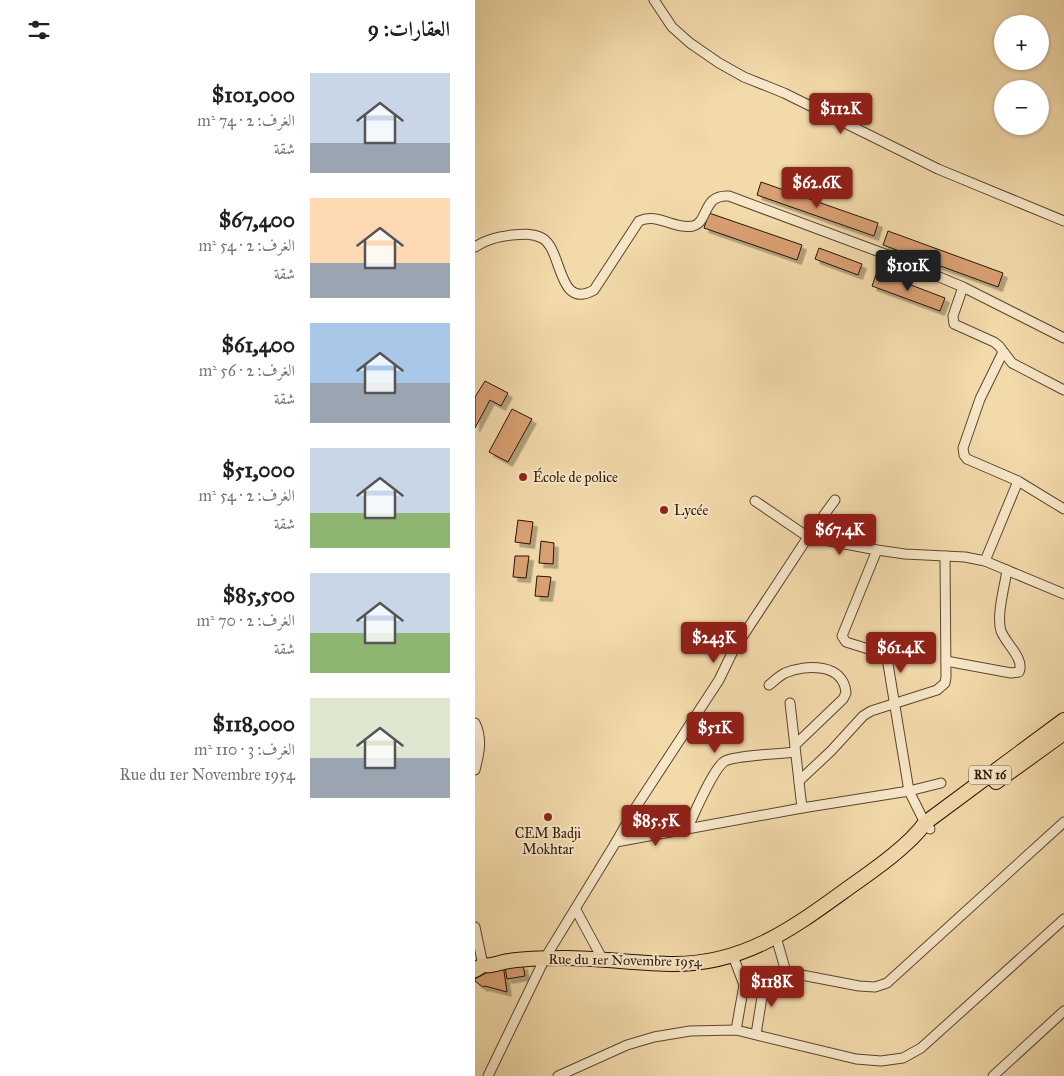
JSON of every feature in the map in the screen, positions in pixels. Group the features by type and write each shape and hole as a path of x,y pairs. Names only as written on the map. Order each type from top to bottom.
{"main road":[{"name":"RN 16","path":"924,828 1064,720"},
{"name":"RN 16","path":"924,828 1064,733"},
{"name":"Rue du 1er Novembre 1954","path":"479,968 510,961 545,958 675,964 712,961 733,956 776,937 802,921 868,873 924,828"}],"street":[{"path":"654,0 672,27 690,43 744,77 783,93 938,169 1064,222"},
{"path":"475,247 492,238 525,233 544,239 551,248 565,284 578,294 587,294 594,290 639,221 653,218 677,225 693,226 698,224 709,204 716,198 729,196 885,254 963,287 1064,338"},
{"path":"963,287 953,316 954,324 994,342 1011,363 1064,390"},
{"path":"1003,352 980,399 963,452 967,459 1018,481 1064,509"},
{"path":"985,561 1018,481"},
{"path":"488,1076 545,958 576,910 636,807 719,680 733,651 808,537 835,500"},
{"path":"755,501 808,537 877,550 985,561 1064,594"},
{"path":"877,550 842,636 845,642 885,655 887,658 909,791 924,828"},
{"path":"799,781 831,751 863,716 871,711 941,688 946,677 945,556"},
{"path":"946,661 1011,673 1019,672 1020,663 1001,631 1000,622 1007,570"},
{"path":"687,829 703,795 721,764 731,759 795,749 843,699 846,693 842,680 829,669 821,667 785,673 769,685"},
{"path":"790,703 802,808"},
{"path":"475,723 479,732 480,751 475,770"},
{"path":"616,842 802,808 909,791 941,783"},
{"path":"744,985 786,972 859,986 875,987 887,983 1064,822"},
{"path":"576,910 603,960"},
{"path":"558,1076 627,1045 654,1037 691,1031 736,1030 856,1059 881,1062 903,1058 921,1048 1064,919"},
{"path":"475,926 479,968"},
{"path":"776,937 786,972"},
{"path":"733,956 744,985 736,1030"},
{"path":"756,1034 765,979"},
{"path":"993,1076 1064,1011"}],"building":[{"path":"761,182 878,223 874,236 757,195"},
{"path":"709,213 802,245 797,260 704,228"},
{"path":"888,231 1003,273 998,287 883,245"},
{"path":"819,248 862,264 858,275 815,259"},
{"path":"877,272 945,298 940,311 872,286"},
{"path":"485,381 508,393 501,406 490,400 475,428 475,397"},
{"path":"512,409 532,419 508,462 489,452"},
{"path":"518,520 533,522 530,544 515,542"},
{"path":"541,541 554,543 553,564 539,563"},
{"path":"515,556 529,556 526,578 513,577"},
{"path":"537,576 551,577 548,597 535,596"},
{"path":"503,964 507,992 483,987 475,981 475,979"},
{"path":"523,965 525,976 507,979 505,967"}],"place":[{"name":"École de police","path":"523,477"},
{"name":"Lycée","path":"664,510"},
{"name":"CEM Badji Mokhtar","path":"548,817"}]}
